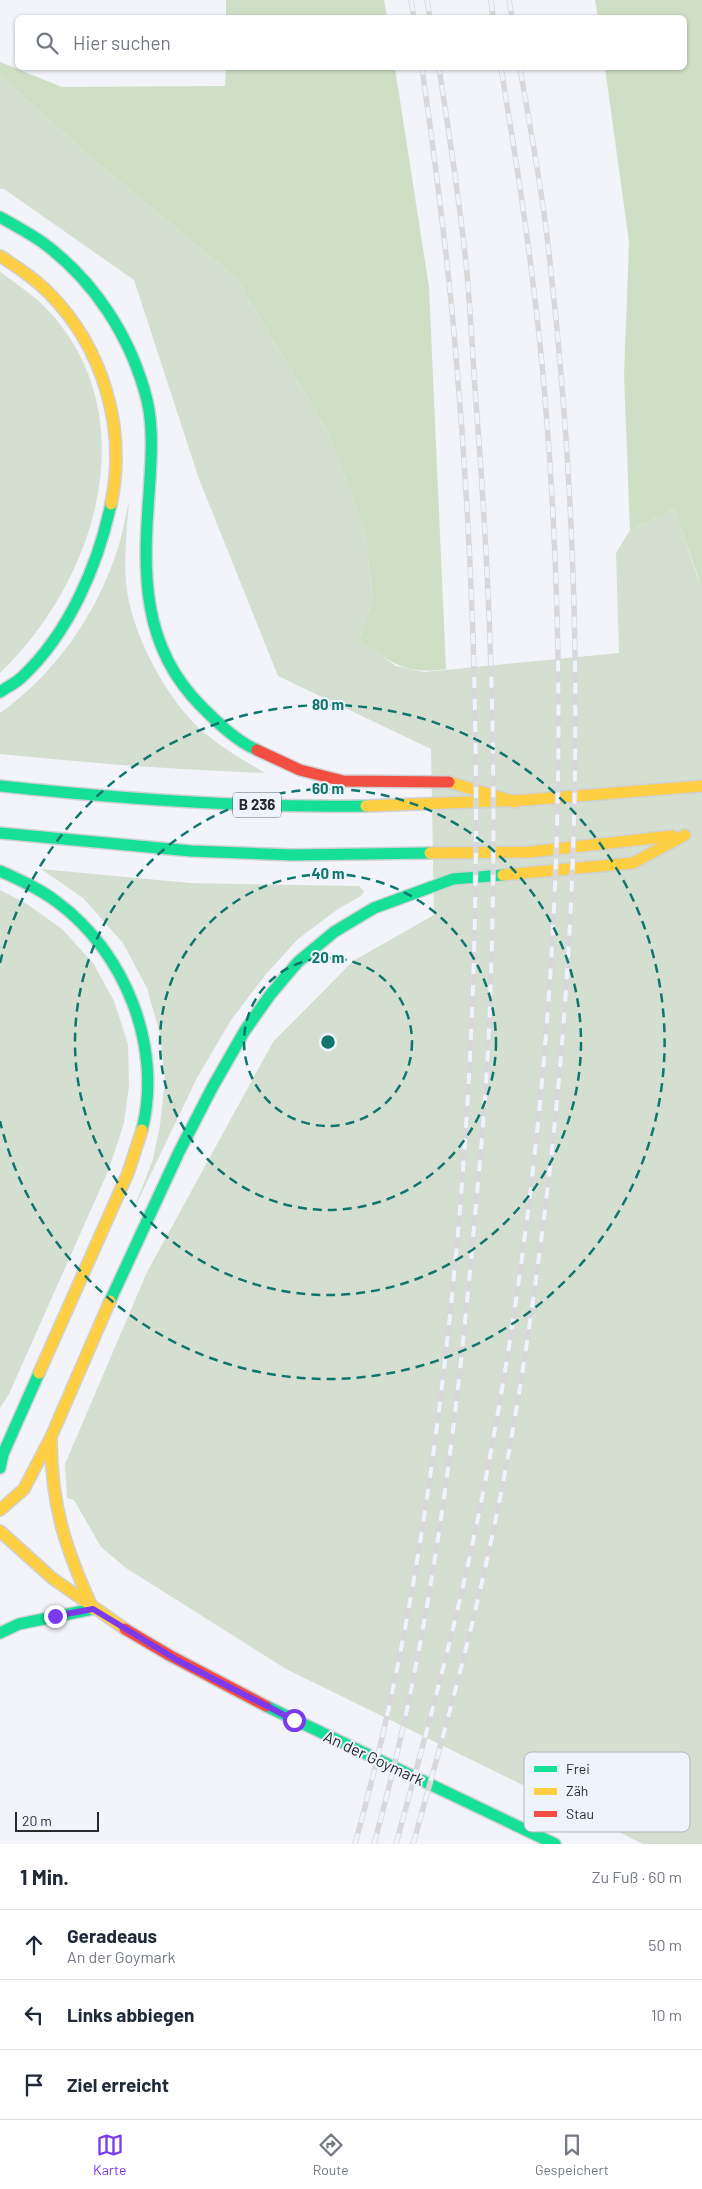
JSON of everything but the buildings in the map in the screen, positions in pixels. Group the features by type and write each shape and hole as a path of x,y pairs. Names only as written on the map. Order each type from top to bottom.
{"main road":[{"path":"0,218 42,242 80,275 112,315 134,358 146,401 152,448 145,574 151,618 167,658 187,692 216,721 249,747 300,770 343,781 453,782 515,802"},
{"path":"0,256 15,264 42,286 67,313 89,344 104,378 112,415 116,455 110,504 101,542 83,588 55,637 22,677 0,692"},
{"name":"B 236","path":"0,786 141,801 260,806 393,806 515,802 702,786"},
{"path":"0,833 191,851 292,855 530,852 689,834 633,863 453,879 374,908 334,932 298,962 270,995 244,1032 212,1088 179,1152 51,1436 24,1489 0,1510"},
{"path":"0,871 15,877 62,905 97,939 117,969 134,1005 145,1051 148,1087 143,1126 126,1174 3,1454 0,1468"},
{"path":"0,1633 19,1624 93,1609 57,1514 52,1483 51,1436"},
{"name":"An der Goymark","path":"0,1531 31,1561 93,1609 177,1660 294,1720 524,1829"},
{"name":"An der Goymark","path":"530,1832 555,1844"}],"green space":[{"path":"226,0 384,0 387,15 226,15"},
{"path":"595,0 702,0 702,580 700,582 674,509 630,530 624,375 629,242 605,70 687,70 687,15 598,15"},
{"path":"0,62 15,68 15,70 20,70 62,87 225,86 226,70 395,70 429,287 446,669 409,669 390,661 359,640 373,599 365,531 328,432 236,278 88,155 0,75"},
{"path":"0,75 88,155 236,278 328,432 365,531 373,599 359,640 396,666 424,672 619,653 616,553 630,530 674,509 699,581 702,580 702,1844 643,1844 619,1832 690,1832 690,1752 524,1752 524,1786 286,1669 126,1568 101,1547 74,1500 67,1498 65,1464 147,1272 273,1042 353,961 434,915 431,749 278,676 199,479 134,280 4,189 0,189"},
{"path":"0,272 29,293 49,311 83,361 98,407 102,455 96,503 82,550 60,596 33,637 0,673"},
{"path":"129,501 126,582 134,619 149,657 181,708 201,730 237,756 265,773 132,766 0,754 0,713 38,681 55,662 84,622 97,600 116,554"},
{"path":"41,869 190,883 359,886 364,891 361,896 338,909 298,939 267,973 231,1020 197,1078 133,1211 153,1159 160,1125 165,1081 160,1034 147,988 123,943 83,898"},
{"path":"0,890 27,904 62,929 93,963 114,1001 128,1044 129,1086 124,1123 109,1169 9,1394 0,1408"}],"railway":[{"path":"411,0 414,15"},
{"path":"427,0 430,15"},
{"path":"491,0 493,15"},
{"path":"509,0 512,15"},
{"path":"355,1844 389,1709 403,1641 426,1503 452,1296 470,1059 476,820 471,582 452,309 422,70"},
{"path":"374,1844 393,1772 423,1627 436,1554 456,1407 484,1114 492,951 492,721 487,568 466,263 439,70"},
{"path":"396,1844 462,1589 481,1503 506,1367 526,1229 541,1091 552,953 557,814 558,675 554,536 545,398 537,315 501,70"},
{"path":"413,1844 470,1632 490,1546 512,1432 544,1218 567,971 573,847 575,723 574,599 568,475 559,352 546,228 520,70"}],"traffic: fast":[{"path":"0,217 42,242 78,274 108,312 131,354 147,400 151,423 146,552 150,607 157,633 167,659 181,683 220,725 257,750"},
{"path":"0,692 20,679 39,659 67,619 90,574 111,504"},
{"path":"0,786 183,802 274,806 366,806"},
{"path":"0,833 191,851 292,855 430,853"},
{"path":"0,871 22,881 57,902 81,923 102,947 119,974 133,1004 142,1035 147,1066 147,1098 142,1130"},
{"path":"110,1301 179,1152 212,1088 244,1032 270,995 298,962 334,932 374,908 453,879 503,875"},
{"path":"0,1468 3,1454 39,1373"},
{"path":"0,1633 19,1624 93,1609"},
{"path":"266,1706 524,1829"},
{"path":"530,1832 555,1844"}],"traffic: slow":[{"path":"0,256 49,293 84,338 97,364 113,418 116,447 111,504"},
{"path":"449,782 515,802"},
{"path":"366,806 526,800 702,786"},
{"path":"503,875 633,863 685,835"},
{"path":"430,853 529,852 672,836"},
{"path":"39,1373 128,1173 142,1130"},
{"path":"0,1510 24,1489 51,1437 110,1301"},
{"path":"51,1440 57,1507 75,1567 93,1609"},
{"path":"0,1531 52,1578 125,1629"}],"traffic: jam":[{"path":"257,750 300,770 343,781 449,782"},
{"path":"125,1629 169,1655 266,1706"}],"route":[{"path":"55,1616 93,1609 177,1660 294,1720"}]}
